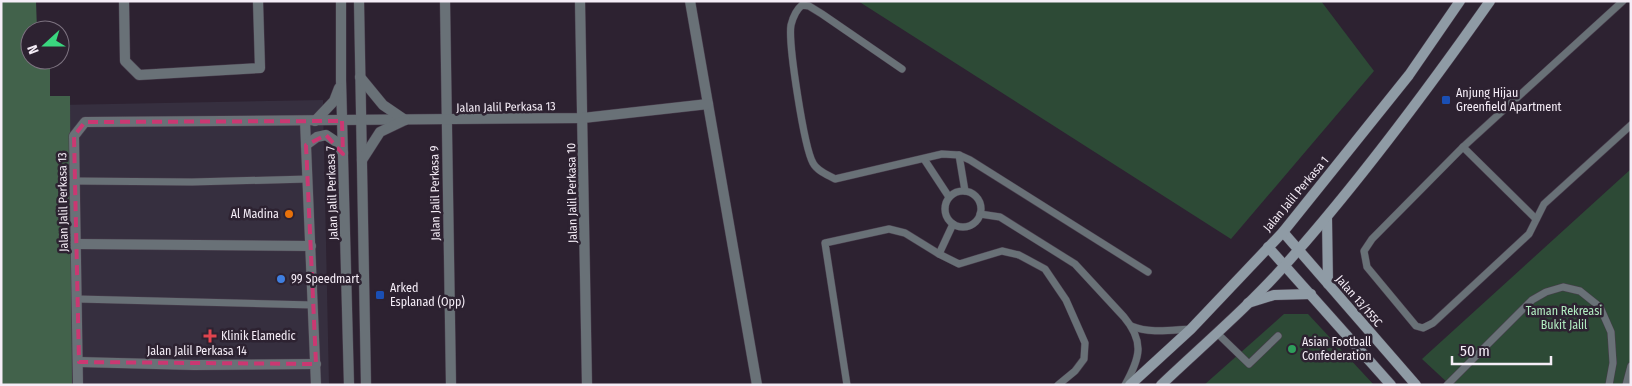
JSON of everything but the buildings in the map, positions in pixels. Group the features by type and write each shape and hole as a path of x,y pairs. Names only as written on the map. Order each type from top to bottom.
{"main road":[{"name":"Jalan Jalil Perkasa 1","path":"1130,385 1192,328 1283,232 1409,75 1460,1"},
{"path":"1161,385 1247,304 1327,218 1429,88 1490,1"},
{"path":"1327,218 1328,284"},
{"name":"Jalan 13/155C","path":"1283,232 1416,385"},
{"path":"1268,247 1391,385"},
{"path":"1247,304 1274,295 1311,294"}],"street":[{"path":"124,1 125,61 139,75 260,68 258,1"},
{"name":"Jalan Jalil Perkasa 7","path":"341,1 341,80 349,385"},
{"path":"359,1 366,385"},
{"name":"Jalan Jalil Perkasa 9","path":"445,1 451,385"},
{"name":"Jalan Jalil Perkasa 10","path":"580,1 587,385"},
{"path":"690,1 757,385"},
{"path":"360,77 383,105 405,120"},
{"path":"316,385 306,145 310,121 334,101 341,80"},
{"name":"Jalan Jalil Perkasa 13","path":"78,385 74,136 85,122 583,118 708,104"},
{"path":"361,160 380,132 405,120"},
{"path":"306,145 317,137 326,135 335,140 343,154"},
{"path":"77,244 311,246"},
{"name":"Jalan Jalil Perkasa 14","path":"79,362 194,365 316,364"}],"lane":[{"path":"1624,1 1464,148 1372,239 1364,251 1367,267 1416,326 1423,328 1433,323 1529,234 1544,204 1631,125"},
{"path":"902,69 808,6 802,5 796,9 791,26 791,54 805,134 813,163 822,172 835,178 942,154 959,155 970,160 1148,272"},
{"path":"1464,148 1536,219"},
{"path":"959,155 965,191"},
{"path":"924,158 949,197"},
{"path":"75,181 192,182 308,178"},
{"path":"959,191 965,191 976,196 981,207 978,219 969,226 953,224 945,214 946,202 949,197 959,191"},
{"path":"980,214 1000,217 1075,264 1132,326 1138,338 1138,350 1136,366 1125,385"},
{"path":"939,254 953,224"},
{"path":"847,385 825,242 889,229 905,233 959,264 1002,251 1019,254 1045,269 1066,300 1085,343 1084,360 1075,371 1058,385"},
{"path":"1447,385 1532,300 1546,292 1563,287 1580,291 1600,308 1611,332 1613,363 1609,385"},
{"path":"78,299 314,305"},
{"path":"1132,326 1153,332 1192,328"},
{"path":"1217,332 1249,364 1278,336"},
{"path":"1626,385 1631,366"}],"highlighted area":[{"path":"342,121 343,154 326,135 306,145 316,364 79,362 74,136 85,122"}],"shaded area":[{"path":"323,100 329,385 65,385 59,105"}],"green space":[{"path":"1,1 36,1 37,20 20,20 20,70 50,70 50,96 70,96 72,385 1,385"},
{"path":"858,1 1321,1 1374,71 1231,239"},
{"name":"Taman Rekreasi Bukit Jalil","path":"1631,169 1631,385 1450,385 1422,359"},
{"name":"Asian Football Confederation","path":"1284,314 1308,314 1374,385 1204,385"}],"place":[{"name":"Anjung Hijau Greenfield Apartment","path":"1446,100"},
{"name":"Al Madina","path":"289,214"},
{"name":"99 Speedmart","path":"281,279"},
{"name":"Arked Esplanad (Opp)","path":"380,295"},
{"name":"Klinik Elamedic","path":"210,336"},
{"name":"Asian Football Confederation","path":"1292,349"}]}
